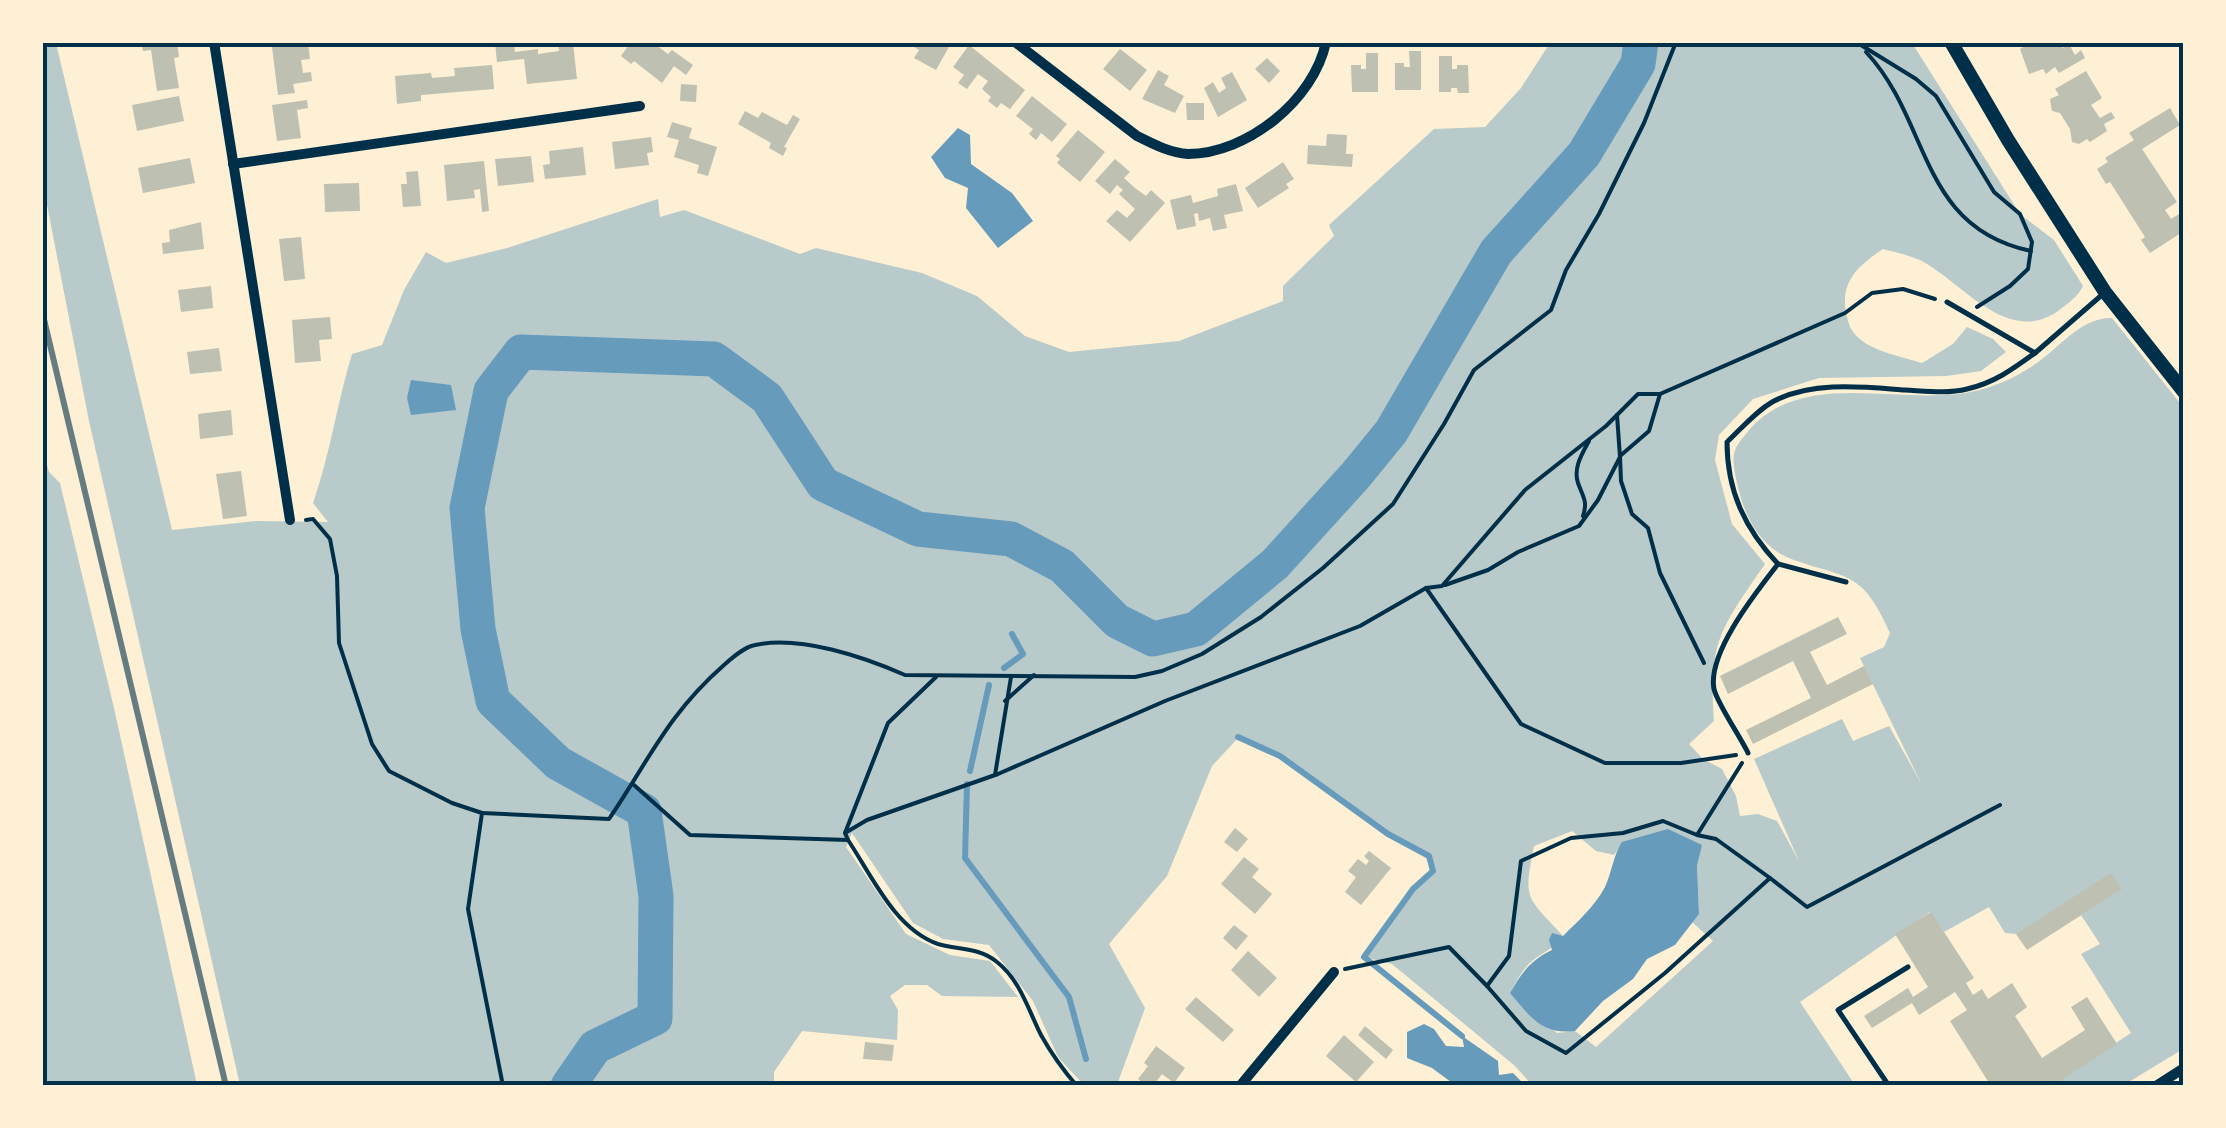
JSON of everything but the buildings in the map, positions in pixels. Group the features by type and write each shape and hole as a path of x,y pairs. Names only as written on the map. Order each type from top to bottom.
{"main road":[{"path":"1950,42 2106,292 2184,392"}],"street":[{"path":"214,42 290,520"},
{"path":"1015,42 1136,136 1185,154 1211,152 1261,131 1288,108 1312,76 1326,42"},
{"path":"233,164 640,106"},
{"path":"1240,1086 1334,972"},
{"path":"2156,1086 2184,1068"}],"lane":[{"path":"1846,582 1778,564 1756,540 1739,512 1727,466 1728,442 1755,415 1798,392 1850,386 1964,390 1998,379 2106,292"},
{"path":"1947,302 2035,353"},
{"path":"1748,753 1714,689 1718,662 1730,630 1778,564"},
{"path":"1888,1086 1838,1010 1908,966"}],"path":[{"path":"290,520 313,520 330,539 337,576 339,642 372,744 390,771 452,803 482,813 609,819 675,714 696,690 752,645 783,642 829,650 874,661 905,675 936,677 1136,676 1162,671 1202,654 1261,617 1323,568 1392,504 1474,370 1551,310 1566,270 1600,214 1644,123 1676,42"},
{"path":"1856,42 1885,72 1949,201 1979,233 2030,252"},
{"path":"1863,49 1916,79 1936,96 1994,192 2020,214 2032,242 2028,269 1967,314"},
{"path":"1442,586 1525,490 1638,394 1660,394 1845,313 1872,293 1904,289 1947,302"},
{"path":"845,833 867,820 994,776 1165,701 1360,626 1426,588 1488,570 1518,552 1579,526 1598,500 1620,457 1650,432 1660,394"},
{"path":"1617,415 1621,481 1632,514 1648,528 1660,573 1711,676"},
{"path":"1579,526 1586,511 1586,497 1577,471 1591,437"},
{"path":"1426,588 1521,724 1605,763 1680,763 1748,753"},
{"path":"1005,702 1034,674"},
{"path":"994,776 1012,675"},
{"path":"936,677 888,723 845,833 906,926 938,944 974,950 998,962 1027,998 1041,1034 1077,1086"},
{"path":"1698,835 1748,753"},
{"path":"633,784 690,835 848,840"},
{"path":"1487,986 1509,956 1521,861 1571,838 1623,833 1663,820 1716,839 1807,907 2000,805"},
{"path":"482,813 468,909 503,1086"},
{"path":"1334,972 1449,947 1526,1031 1566,1053 1664,974 1770,878"}],"shaded area":[{"path":"42,43 56,43 172,530 257,521 328,522 313,503 352,354 382,345 404,290 426,252 446,263 507,248 658,199 660,217 684,210 800,254 816,248 922,273 977,296 1025,336 1069,352 1179,341 1283,301 1283,286 1334,236 1329,225 1434,129 1485,127 1521,88 1550,43 1912,43 2020,214 2054,240 2083,286 2062,308 2044,319 2026,322 1991,310 1927,264 1911,257 1883,249 1859,268 1846,292 1846,313 1853,331 1867,344 1922,363 1953,344 1967,327 1993,339 2006,352 1981,371 1946,376 1819,378 1753,399 1719,435 1715,460 1732,524 1765,564 1721,636 1713,672 1714,721 1689,744 1703,759 1722,769 1736,796 1740,816 1758,814 1777,821 1799,861 1754,759 1842,719 1853,741 1889,726 1921,783 1860,658 1884,647 1890,633 1880,613 1867,593 1849,579 1779,553 1763,539 1746,513 1740,493 1734,465 1736,448 1770,412 1792,401 1842,393 1945,395 1979,390 2021,373 2090,323 2112,318 2183,407 2183,1049 2124,1085 2052,1085 2131,1033 2081,954 2100,944 2081,915 2121,889 2016,934 2005,933 1989,907 1944,932 1930,912 1800,1002 1855,1085 1532,1085 1515,1066 1392,964 1364,957 1413,889 1433,871 1429,856 1388,834 1280,756 1238,738 1212,766 1167,876 1109,944 1145,1008 1117,1085 1082,1083 1058,1057 1033,1001 989,945 943,939 913,923 852,833 846,847 906,934 950,955 990,961 1018,997 942,996 927,985 905,985 890,996 898,1010 897,1040 802,1031 774,1072 774,1085 240,1085 89,421 43,184","holes":["1572,831 1596,851 1614,855 1623,842 1697,865 1699,914 1691,921 1713,941 1596,1047 1575,1031 1557,1033 1510,993 1528,965 1563,936 1530,896 1534,846"]},
{"path":"42,448 49,472 60,483 197,1085 43,1085"}],"water":[{"path":"958,128 970,135 971,164 1012,193 1033,221 998,248 966,208 968,188 945,178 931,157"},
{"path":"411,380 451,385 456,410 411,415 407,398"},
{"path":"1668,829 1702,845 1697,865 1699,914 1675,945 1647,959 1633,979 1603,1001 1575,1031 1553,1030 1537,1022 1510,993 1518,979 1532,963 1552,950 1552,933 1563,936 1596,901 1622,842"},
{"path":"1424,1024 1434,1029 1446,1046 1464,1047 1462,1036 1498,1061 1499,1075 1513,1073 1525,1085 1455,1085 1432,1068 1407,1058 1407,1032"}],"waterway":[{"path":"568,1086 595,1047 655,1018 656,896 644,811 558,763 493,701 478,629 467,508 491,391 521,352 714,359 767,398 823,484 918,529 1011,539 1062,566 1117,621 1153,639 1196,629 1275,564 1391,432 1496,252 1584,154 1638,64 1641,42"},
{"path":"1004,668 1023,654 1012,634"},
{"path":"970,771 989,685"},
{"path":"1238,737 1280,756 1388,834 1429,856 1433,871 1413,889 1364,957 1462,1036"},
{"path":"967,784 965,858 1069,997 1086,1059"}],"railway":[{"path":"42,311 226,1086"}]}
